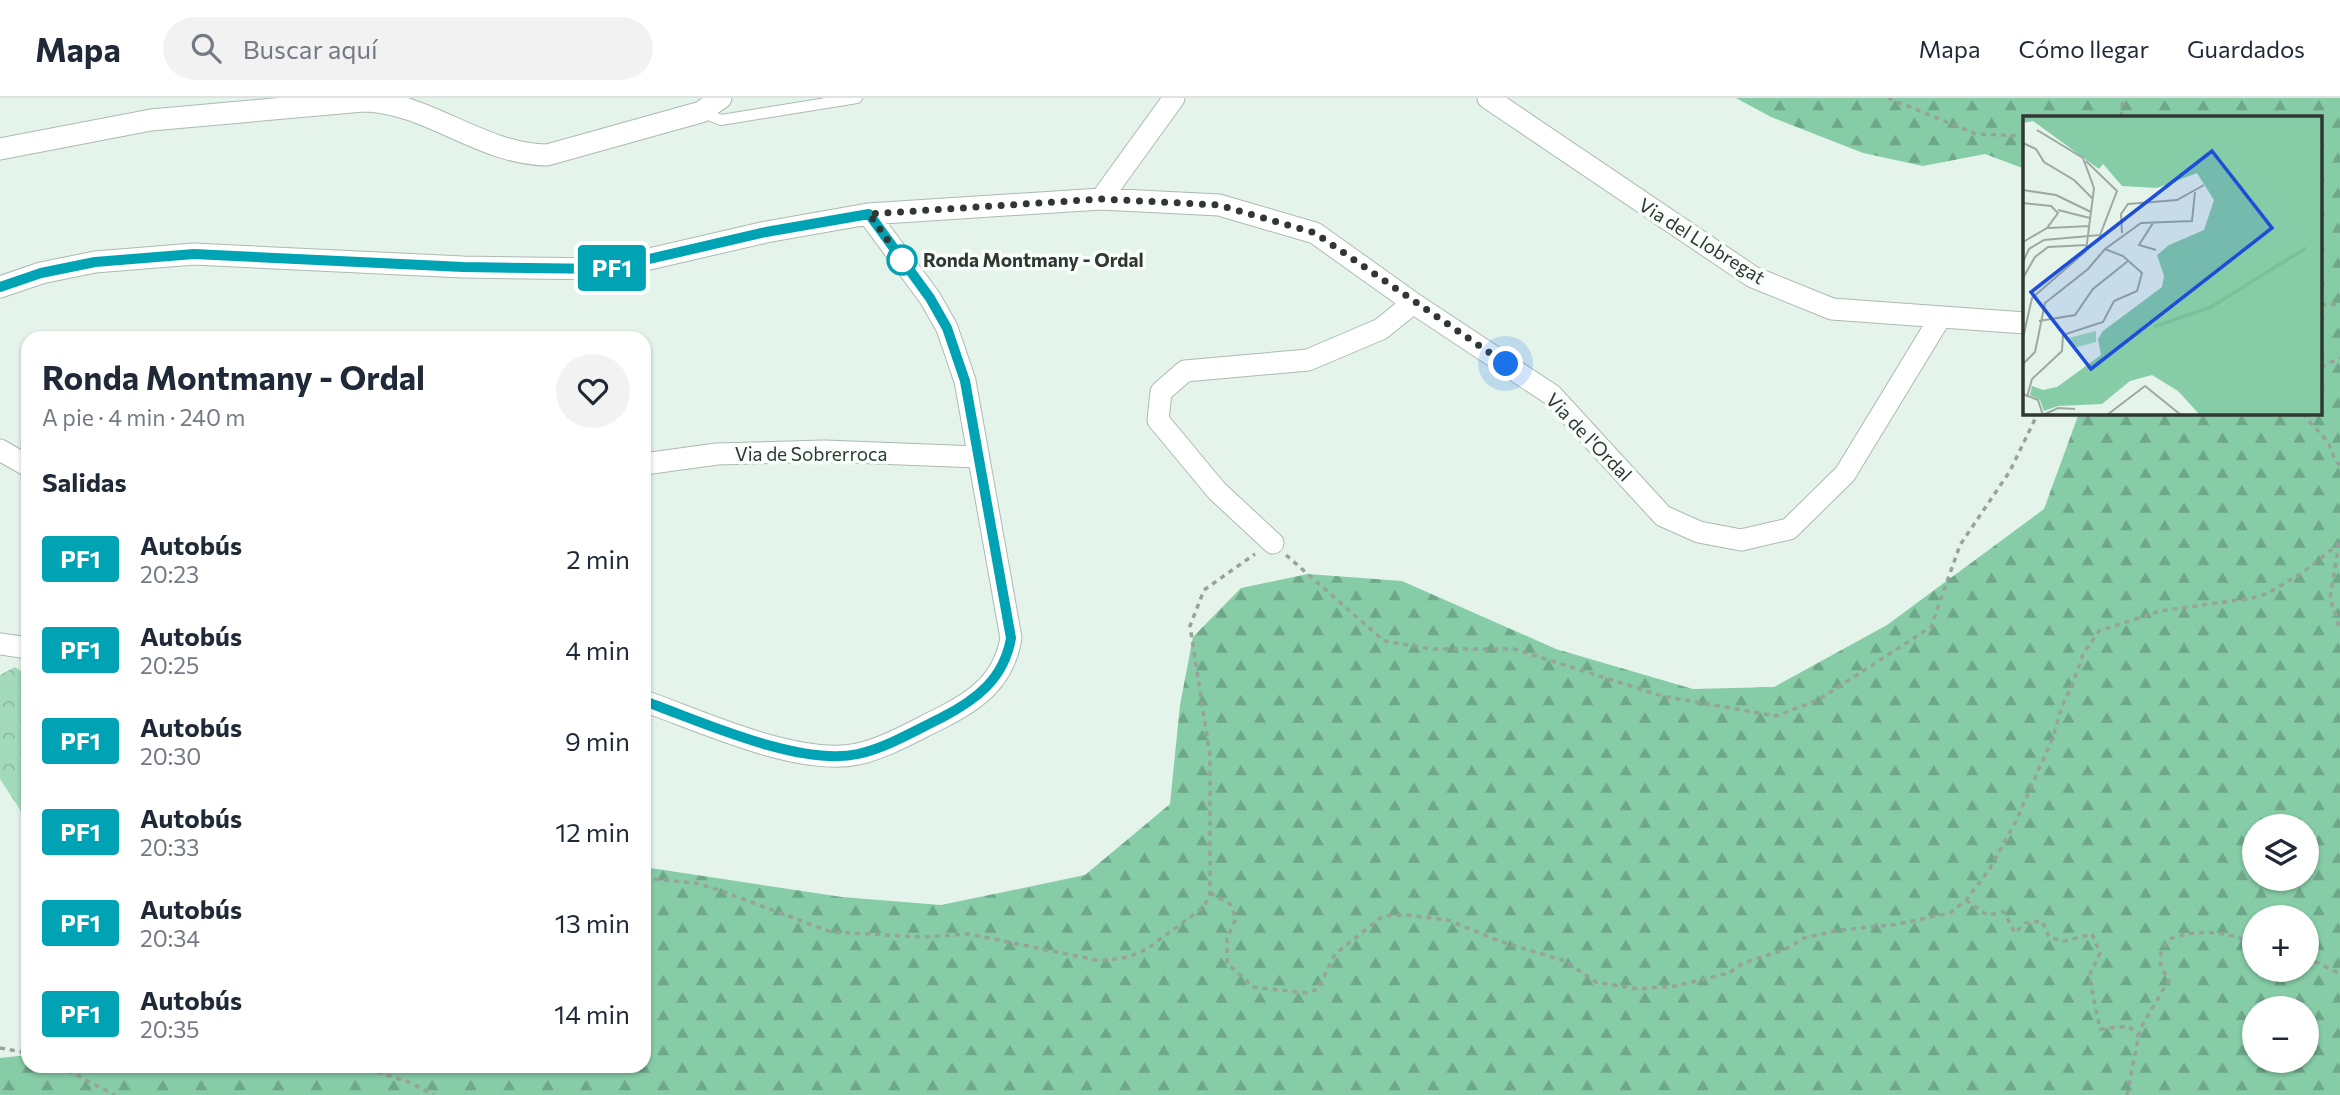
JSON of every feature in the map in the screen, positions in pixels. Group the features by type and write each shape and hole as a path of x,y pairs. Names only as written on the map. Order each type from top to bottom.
{"street":[{"path":"0,149 151,120 363,101 402,107 498,148 522,155 547,155 701,112 721,98"},
{"path":"1101,199 1174,98"},
{"name":"Via del Llobregat","path":"1488,98 1753,277 1832,310 2023,323"},
{"name":"Via de l'Ordal","path":"0,287 41,273 95,262 194,254 463,267 606,269 766,232 869,214 1101,199 1219,205 1315,233 1413,303 1552,395 1663,516 1699,532 1741,540 1788,529 1845,474 1940,318"},
{"path":"651,704 738,735 797,752 832,757 884,746 974,699 1002,667 1011,638 965,381 947,328 930,298 869,214"},
{"path":"1273,543 1217,491 1158,420 1161,392 1185,371 1308,360 1381,329 1413,303"},
{"path":"0,450 21,462"},
{"name":"Via de Sobrerroca","path":"651,463 731,453 825,452 978,457"},
{"path":"0,644 21,647"}],"lane":[{"path":"701,112 721,120 857,98"}],"path":[{"path":"1888,98 1976,134 2023,136"},
{"path":"2121,116 2123,98"},
{"path":"2322,305 2340,304"},
{"path":"2322,367 2340,358"},
{"path":"651,879 695,883 719,890 831,932 924,937 970,934 1101,961 1128,957 1147,949 1199,911 1210,894 1210,755 1190,626 1204,590 1235,565 1273,543 1384,641 1432,649 1514,649 1662,696 1776,716 1818,700 1931,628 1960,545 2010,471 2037,415"},
{"path":"2304,415 2315,431 2325,438 2332,458 2340,465"},
{"path":"1210,894 1230,904 1236,918 1227,939 1227,963 1253,987 1307,993 1318,989 1335,954 1383,916 1408,915 1448,920 1499,941 1565,961 1597,982 1638,989 1675,986 1729,973 1743,963 1784,950 1804,939 1840,930 1892,925 1950,913 1966,900 1989,870 2016,821 2053,737 2083,654 2099,631 2160,611 2252,598 2269,593 2302,573 2339,543"},
{"path":"2339,543 2330,598 2340,629"},
{"path":"1966,900 1987,915 2004,912 2015,933 2025,923 2042,921 2049,937 2064,941 2092,934 2100,953 2089,976 2100,1029 2129,1026 2139,1037"},
{"path":"2127,1095 2139,1037 2155,1000 2167,986 2168,980 2159,968 2158,958 2170,939 2194,931 2216,932 2242,940"},
{"path":"2319,964 2340,974"},
{"path":"0,1048 21,1052"},
{"path":"73,1073 115,1095"},
{"path":"380,1073 409,1082 434,1095"}],"green space":[{"path":"1736,98 2340,98 2340,1095 0,1095 0,1058 21,1056 21,1073 651,1073 651,868 842,897 941,905 1085,875 1170,804 1180,705 1193,637 1241,588 1308,574 1402,581 1556,649 1693,689 1774,687 1887,625 2044,509 2078,415 2322,415 2322,116 2023,116 2023,168 1985,154 1923,166 1863,153 1771,117"},
{"path":"15,667 21,671 21,811 0,779 0,675"}],"bus line":[{"name":"PF1","path":"0,287 41,273 95,262 194,254 463,267 606,269 766,232 869,214 930,298 947,328 965,381 1006,602 1011,638 1009,653 993,681 967,705 892,742 856,754 832,757 797,752 738,735 651,704"}],"place":[{"name":"Ronda Montmany - Ordal","path":"902,260"}],"route":[{"path":"902,260 869,214 1101,199 1219,205 1315,233 1413,303 1506,364"}]}
